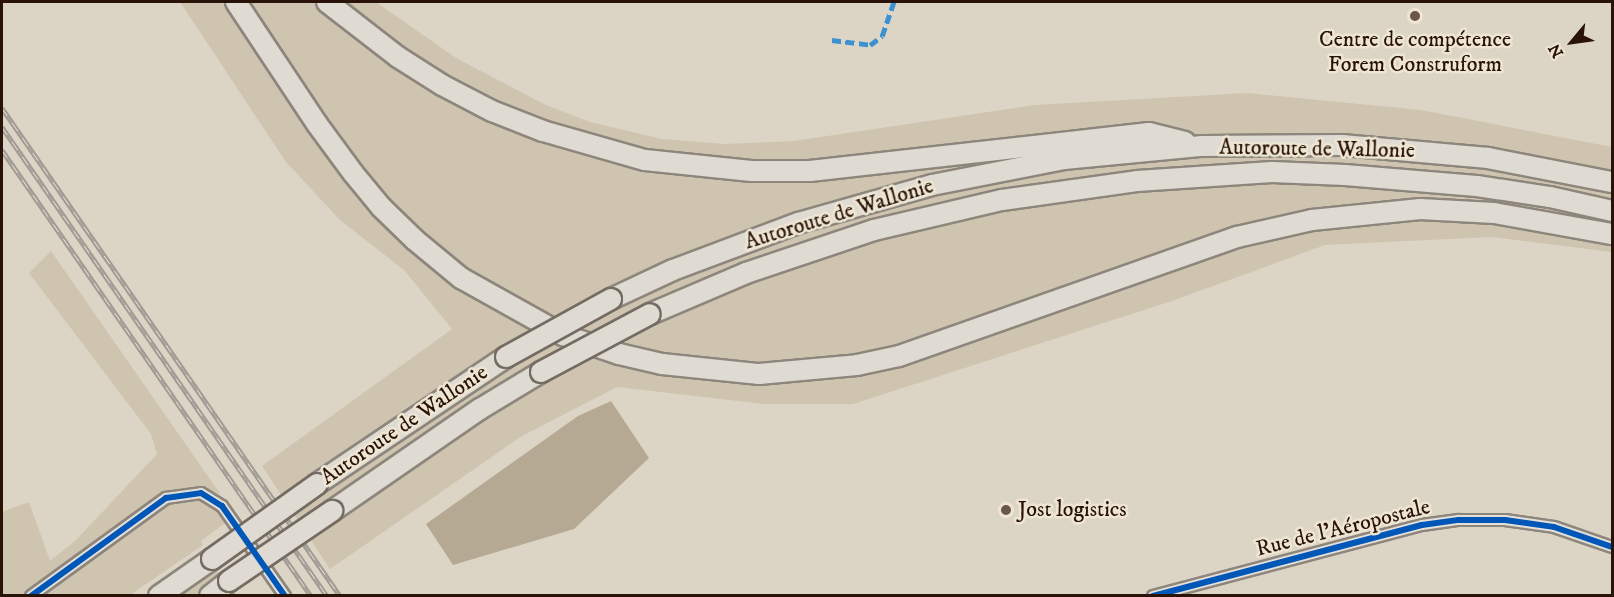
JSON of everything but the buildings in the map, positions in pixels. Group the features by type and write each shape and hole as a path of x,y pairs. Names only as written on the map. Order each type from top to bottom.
{"highway":[{"path":"236,2 317,124 353,173 381,207 415,240 461,278 563,335 619,354 662,364 759,374 847,366 899,356 1237,237 1312,220 1420,210 1494,213 1612,234"},
{"path":"327,2 398,57 442,85 492,111 573,141 645,160 751,171 810,171 1149,133 1202,146"},
{"name":"Autoroute de Wallonie","path":"159,596 317,484 506,357 611,299 738,244 798,223 932,185 1064,159 1202,146 1319,145 1417,150 1488,158 1612,182"},
{"name":"Autoroute de Wallonie","path":"210,596 231,590 288,542 332,511 480,409 541,372 650,314 746,273 874,230 1002,200 1137,181 1272,172 1477,186 1550,197 1612,211"}],"street":[{"path":"31,596 166,498 201,494 222,506 285,596"},
{"name":"Rue de l'Aéropostale","path":"1153,596 1422,525 1459,520 1505,520 1554,527 1612,547"}],"shaded area":[{"path":"180,2 376,2 456,58 546,105 590,122 662,139 725,144 794,141 1035,105 1246,93 1421,110 1612,147 1612,252 1491,237 1325,245 1172,301 853,404 765,404 617,387 522,436 330,569 262,466 452,329 404,270 340,220 286,162"},
{"path":"51,251 221,495 204,488 182,489 162,496 26,595 2,595 2,512 29,502 50,561 76,540 157,454 151,434 29,273"},
{"path":"611,401 649,458 574,529 453,565 426,524 578,416"},
{"path":"185,498 199,499 217,508 229,520 201,541 203,545 130,595 43,596 170,502"},
{"path":"216,569 222,576 195,595 178,596"}],"railway":[{"path":"2,108 340,596"},
{"path":"2,127 327,596"},
{"path":"2,150 311,596"}],"marked path":[{"path":"832,40 870,45 882,36 894,2"}],"cycle path":[{"path":"31,596 166,498 201,493 222,506 285,596"},
{"path":"1153,596 1422,525 1459,520 1505,520 1554,527 1612,547"}],"place":[{"name":"Centre de compétence Forem Construform","path":"1415,16"},
{"name":"Jost logistics","path":"1006,510"}]}
